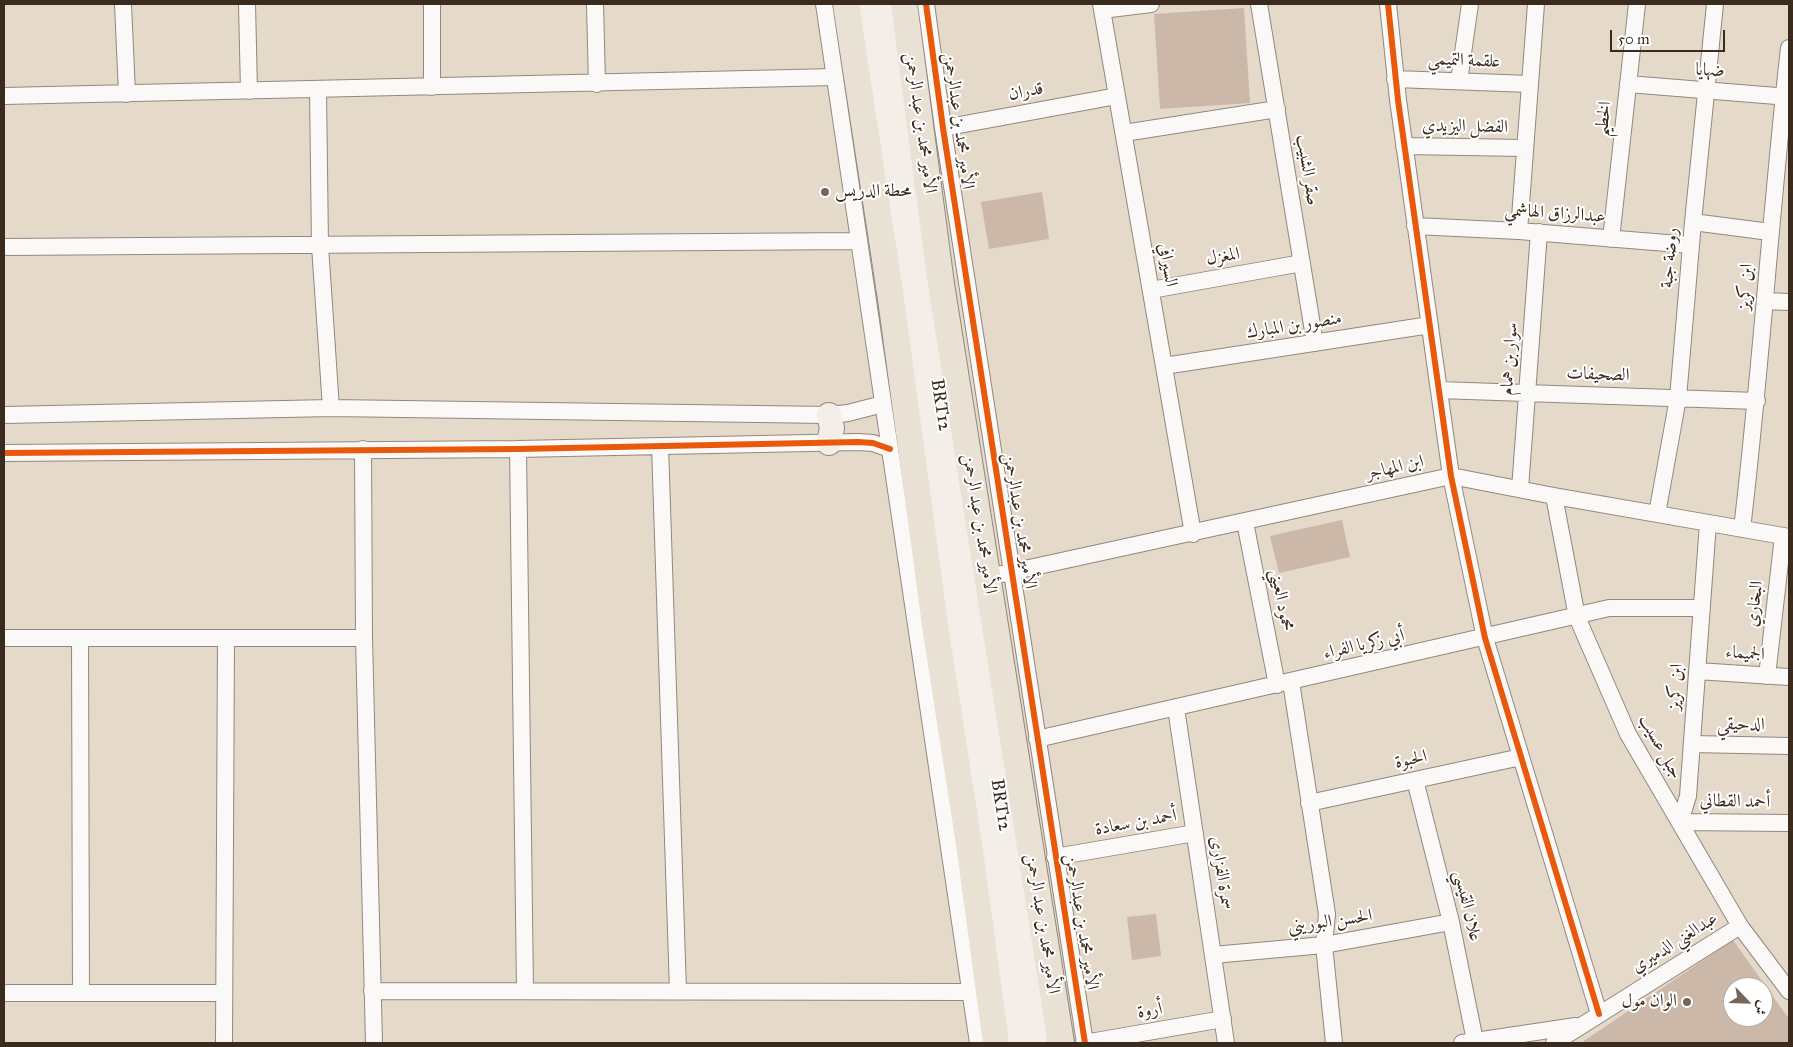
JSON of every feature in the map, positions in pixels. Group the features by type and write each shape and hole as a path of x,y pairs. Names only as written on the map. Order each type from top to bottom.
{"main road":[{"path":"846,4 889,289 927,633 970,844 996,1043"},
{"name":"BRT12","path":"860,4 1017,1043"},
{"name":"BRT12","path":"880,4 1036,1043"},
{"name":"الأمير محمد بن عبد الرحمن","path":"904,4 942,284 1000,574 1061,1043"},
{"path":"829,415 832,428 829,443"},
{"path":"958,905 970,844"}],"street":[{"path":"123,4 127,94"},
{"path":"247,4 250,91"},
{"path":"432,4 432,87"},
{"path":"595,4 597,84"},
{"path":"824,4 890,449 927,633 958,905 978,1043"},
{"name":"الأمير محمد بن عبدالرحمن","path":"926,4 1000,574 1036,739 1084,1043"},
{"path":"1102,7 1151,4"},
{"name":"صقر الشبيب","path":"1259,4 1315,343"},
{"path":"1388,4 1404,146 1451,476 1485,638 1599,1014"},
{"path":"1458,81 1470,4"},
{"path":"1519,231 1536,4"},
{"name":"الخطيم","path":"1611,238 1637,4"},
{"name":"روضة جبة","path":"1657,514 1678,398 1693,222 1715,4"},
{"name":"السيرافي","path":"1102,7 1193,534"},
{"name":"ابن كريز","path":"1742,529 1757,401 1770,232 1787,96 1789,48"},
{"path":"4,96 597,84 835,77"},
{"name":"علقمة التميمي","path":"1396,79 1530,84"},
{"name":"ضهايا","path":"1628,84 1706,92 1787,96"},
{"path":"318,90 320,246 331,408"},
{"name":"قدران","path":"943,128 1117,96"},
{"path":"1124,133 1277,109"},
{"name":"الفضل اليزيدي","path":"1404,146 1525,148"},
{"path":"1693,222 1770,232"},
{"name":"عبدالرزاق الهاشمي","path":"1416,226 1539,232 1691,245"},
{"name":"سوار بن همام","path":"1520,490 1539,232"},
{"path":"4,246 320,246 859,241"},
{"name":"المغزل","path":"1151,290 1302,263"},
{"path":"1765,301 1789,302"},
{"name":"منصور بن المبارك","path":"1164,366 1430,325"},
{"name":"الصحيفات","path":"1438,390 1757,401"},
{"path":"4,415 331,408 829,415 856,412 883,404"},
{"path":"4,453 518,449 829,443 873,443 890,449"},
{"path":"660,446 678,991"},
{"path":"363,449 364,638 374,1043"},
{"path":"518,449 526,991"},
{"name":"ابن المهاجر","path":"1000,574 1193,534 1451,476 1786,537"},
{"name":"جبل عسيب","path":"1554,496 1578,617 1628,734 1740,926 1789,991"},
{"name":"محمود العيني","path":"1245,522 1284,683 1310,804 1327,914 1324,945 1334,1043"},
{"name":"ابن كريز","path":"1680,822 1688,796 1708,523"},
{"name":"البخاري","path":"1767,676 1786,537"},
{"name":"أبي زكريا الفراء","path":"1036,739 1578,617 1610,608 1702,608"},
{"path":"4,638 364,638"},
{"path":"80,638 81,993"},
{"path":"224,1043 226,638"},
{"name":"الجميماء","path":"1697,671 1789,677"},
{"name":"سمرة الفزارى","path":"1176,708 1226,1043"},
{"name":"الدحيقي","path":"1692,744 1789,746"},
{"name":"الحبوة","path":"1310,804 1521,757"},
{"name":"علان القيسي","path":"1415,780 1452,922 1469,1042"},
{"name":"أحمد القطاني","path":"1680,822 1789,823"},
{"name":"أحمد بن سعادة","path":"1056,858 1194,833"},
{"name":"الحسن البوريني","path":"1213,955 1324,945 1452,922"},
{"name":"عبدالغني الدميري","path":"1554,1043 1740,926"},
{"path":"372,991 971,992"},
{"path":"4,993 224,993"},
{"name":"أروة","path":"1084,1043 1222,1019"},
{"name":"عبدالغني الدميري","path":"1469,1042 1580,1026"}],"building":[{"path":"1244,8 1250,103 1160,109 1154,14"},
{"path":"1042,192 1049,239 989,249 981,202"},
{"path":"1342,520 1350,557 1279,573 1270,536"},
{"path":"1156,914 1161,956 1132,960 1127,917"},
{"name":"الوان مول","path":"1733,940 1759,977 1723,977 1723,1027 1773,1027 1773,996 1789,1019 1789,1043 1581,1043"}],"cycle path":[{"path":"926,4 943,128 1085,1043"},
{"path":"1388,4 1398,100 1451,476 1485,638 1599,1014"},
{"path":"4,453 518,449 858,442 873,443 890,449"}],"place":[{"name":"محطة الدريس","path":"825,192"},
{"name":"الوان مول","path":"1687,1002"}]}
